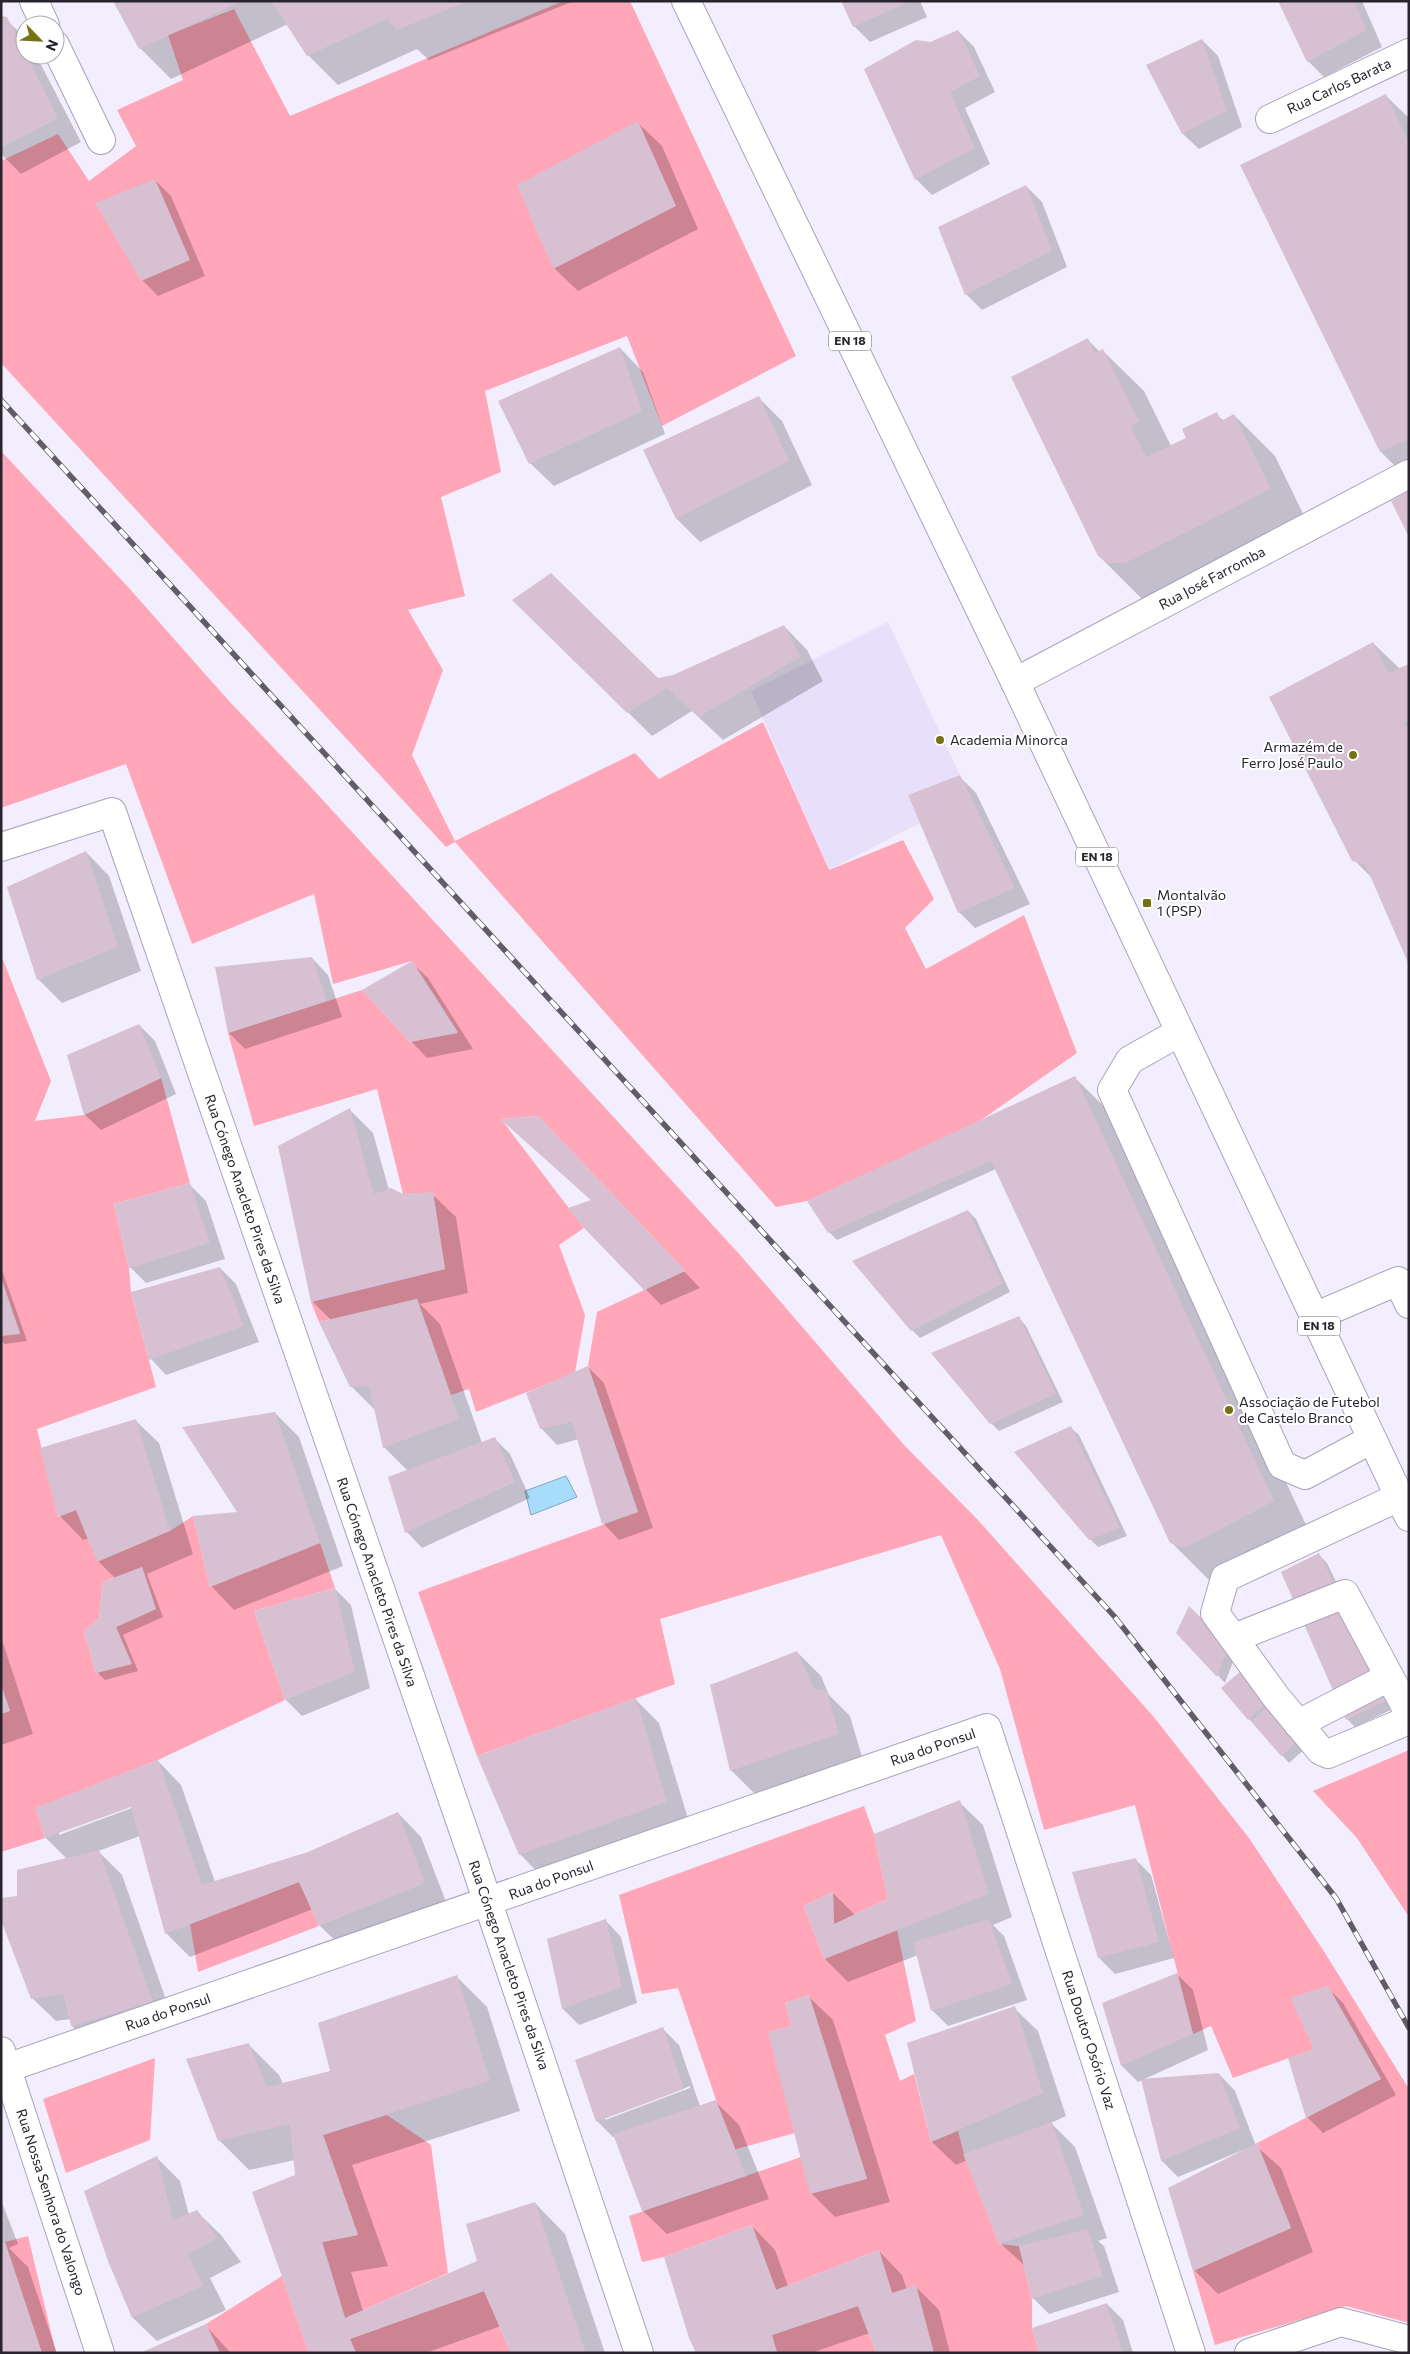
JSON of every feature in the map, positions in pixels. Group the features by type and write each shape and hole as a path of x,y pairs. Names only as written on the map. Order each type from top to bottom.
{"street":[{"path":"34,1 40,15"},
{"name":"EN 18","path":"686,1 1015,682 1404,1507"},
{"name":"Rua Carlos Barata","path":"1270,119 1409,53"},
{"path":"65,65 101,140"},
{"name":"Rua José Farromba","path":"1015,682 1409,474"},
{"name":"Rua Cónego Anacleto Pires da Silva","path":"1,847 112,812 488,1903 639,2353"},
{"path":"1180,1032 1130,1060 1112,1090 1282,1465 1305,1475 1372,1439"},
{"path":"1314,1317 1398,1281 1409,1304"},
{"path":"1404,1507 1225,1578 1216,1613 1298,1724 1321,1751 1328,1754 1409,1720"},
{"path":"1234,1638 1345,1594 1409,1713"},
{"path":"1298,1724 1389,1677"},
{"name":"Rua do Ponsul","path":"3,2063 488,1903 987,1728"},
{"name":"Rua Doutor Osório Vaz","path":"987,1728 1192,2353"},
{"name":"Rua Nossa Senhora do Valongo","path":"3,2063 100,2353"},
{"path":"1249,2353 1341,2322 1409,2340"}],"shaded area":[{"path":"563,1 630,1 796,356 662,426 627,336 485,391 501,472 441,497 465,596 408,610 443,670 412,755 455,841 635,753 659,779 763,722 829,870 903,840 934,899 905,928 926,969 1024,915 1077,1053 974,1125 807,1201 776,1207 455,842 446,847 1,363 1,161 58,134 89,181 136,146 117,110 183,80 168,35 234,9 290,116"},
{"path":"1,451 741,1256 904,1445 977,1519 1153,1716 1249,1838 1325,1953 1409,2089 1409,2323 1346,2306 1215,2345 1193,2271 1291,2228 1257,2143 1381,2079 1328,1986 1291,1998 1314,2049 1233,2078 1211,2026 1193,2034 1135,1805 1044,1830 1000,1669 941,1535 660,1619 675,1684 477,1756 418,1592 638,1512 588,1366 597,1312 685,1271 538,1116 501,1119 584,1228 559,1245 585,1315 575,1373 476,1412 469,1389 451,1395 417,1299 319,1322 311,1302 445,1269 433,1193 403,1194 377,1089 254,1126 228,1033 362,990 410,1042 458,1032 412,961 333,984 314,894 192,944 126,764 1,808"},
{"path":"888,622 960,775 908,795 920,823 829,870 751,691"},
{"path":"1,955 51,1081 35,1121 84,1115 161,1078 190,1183 114,1204 129,1268 131,1292 156,1387 37,1429 58,1517 76,1510 170,1531 193,1516 210,1587 320,1543 335,1588 254,1611 285,1700 158,1760 36,1808 45,1838 1,1852 1,1714 10,1711 1,1684 1,1336 20,1333 1,1279","holes":["142,1567 156,1609 116,1627 131,1664 96,1673 84,1632 99,1618 103,1582"]},
{"path":"1409,1750 1409,1917 1357,1838 1313,1791"},
{"path":"864,1806 874,1834 888,1899 834,1924 833,1892 804,1906 824,1959 897,1930 916,2021 885,2035 900,2081 914,2074 931,2142 958,2131 964,2154 999,2244 1019,2246 1032,2299 1032,2328 1039,2353 934,2353 892,2293 879,2250 776,2290 752,2225 664,2257 642,2262 629,2216 801,2157 867,2178 809,1995 785,2003 792,2026 769,2032 795,2133 733,2150 678,1988 642,1994 619,1895"},
{"path":"299,1882 319,1926 198,1972 190,1924"},
{"path":"155,2058 150,2140 66,2173 43,2099"},
{"path":"387,2115 431,2145 448,2273 345,2318 322,2242 358,2235 323,2135"},
{"path":"28,2236 56,2353 42,2353 5,2242"},
{"path":"282,2276 309,2353 220,2353 206,2324"},
{"path":"484,2291 511,2353 356,2353 350,2339"},
{"path":"858,2306 876,2353 777,2353 772,2335"}],"water":[{"path":"566,1476 577,1497 531,1515 525,1491"}],"building":[{"path":"113,1 243,1 139,49"},
{"path":"271,1 469,1 397,30 387,19 307,56"},
{"path":"841,1 911,1 853,27"},
{"path":"1278,1 1354,1 1367,30 1307,62"},
{"path":"1,16 7,17 15,33 15,65 31,65 58,118 1,148"},
{"path":"958,30 980,76 950,92 975,148 915,180 864,69 916,40 930,42"},
{"path":"1202,39 1227,111 1182,134 1146,65"},
{"path":"1386,94 1409,143 1409,439 1380,452 1240,165"},
{"path":"638,121 676,206 553,269 517,185"},
{"path":"155,179 190,260 141,281 95,203"},
{"path":"1026,185 1052,251 965,295 938,227"},
{"path":"1088,338 1095,353 1103,349 1139,421 1131,426 1146,457 1186,438 1182,429 1217,412 1221,421 1234,414 1271,489 1126,563 1109,563 1098,556 1011,377"},
{"path":"620,347 642,411 529,464 498,401"},
{"path":"759,396 789,461 676,519 643,450"},
{"path":"1409,491 1409,537 1391,501"},
{"path":"551,573 658,678 673,675 784,625 800,657 699,717 667,688 627,713 512,600"},
{"path":"1373,642 1388,673 1409,664 1409,720 1404,722 1409,732 1409,965 1365,864 1352,861 1269,697"},
{"path":"960,775 1015,888 958,913 908,795"},
{"path":"86,851 118,947 37,980 7,887"},
{"path":"312,957 327,1001 228,1033 215,967"},
{"path":"412,961 458,1033 410,1042 362,990"},
{"path":"139,1024 161,1078 84,1115 67,1055"},
{"path":"1075,1076 1274,1501 1185,1548 1170,1543 991,1161 828,1233 807,1201"},
{"path":"350,1108 374,1194 391,1188 403,1194 433,1192 445,1269 311,1302 278,1146"},
{"path":"538,1116 685,1271 644,1290 584,1228 568,1208 591,1200 500,1119"},
{"path":"190,1183 210,1243 129,1268 114,1204"},
{"path":"968,1210 1003,1284 911,1331 852,1261"},
{"path":"220,1267 244,1326 149,1360 131,1292"},
{"path":"2,1280 20,1334 1,1336"},
{"path":"417,1299 459,1419 383,1448 369,1386 350,1387 319,1322"},
{"path":"1019,1316 1056,1394 990,1424 931,1353"},
{"path":"588,1366 638,1512 602,1524 572,1422 540,1429 526,1393"},
{"path":"275,1412 320,1543 210,1587 193,1516 237,1512 182,1427"},
{"path":"136,1419 170,1531 97,1562 76,1510 58,1517 40,1448"},
{"path":"1071,1426 1120,1528 1089,1540 1014,1452"},
{"path":"495,1437 515,1482 405,1533 388,1477"},
{"path":"1319,1553 1390,1699 1346,1720 1281,1572"},
{"path":"142,1567 156,1609 116,1627 132,1664 96,1673 84,1632 99,1618 103,1582"},
{"path":"335,1588 355,1672 285,1700 254,1611"},
{"path":"1189,1606 1229,1646 1217,1677 1176,1633"},
{"path":"797,1651 814,1689 827,1691 839,1734 730,1771 710,1685"},
{"path":"1242,1670 1269,1701 1248,1720 1221,1688"},
{"path":"1,1685 10,1711 1,1714"},
{"path":"636,1698 667,1802 519,1855 477,1756"},
{"path":"1271,1704 1303,1737 1281,1756 1251,1721"},
{"path":"158,1760 202,1885 308,1852 398,1812 425,1883 319,1926 299,1882 165,1934 131,1807 45,1838 35,1808"},
{"path":"960,1800 989,1894 824,1959 804,1906 833,1892 834,1924 888,1899 874,1834"},
{"path":"99,1850 153,2002 71,2026 63,1994 31,1999 1,1920 1,1898 17,1896 17,1870"},
{"path":"1136,1858 1159,1942 1098,1958 1072,1872"},
{"path":"606,1919 622,1987 562,2009 547,1939"},
{"path":"989,1919 1012,1984 931,2011 913,1942"},
{"path":"1177,1973 1193,2034 1121,2066 1102,2003"},
{"path":"457,1975 490,2081 323,2135 358,2235 322,2242 345,2318 477,2261 466,2224 535,2202 586,2353 511,2353 484,2291 350,2339 356,2353 309,2353 252,2192 295,2175 290,2124 218,2141 186,2059 249,2043 267,2087 330,2071 318,2023"},
{"path":"1328,1986 1381,2079 1306,2118 1288,2058 1314,2049 1290,1998"},
{"path":"809,1995 867,2179 810,2194 768,2032 792,2026 785,2003"},
{"path":"1015,2006 1043,2093 931,2142 907,2043"},
{"path":"663,2027 684,2089 596,2122 575,2060"},
{"path":"1219,2073 1240,2128 1161,2161 1141,2079"},
{"path":"716,2100 746,2176 642,2211 613,2134"},
{"path":"1052,2122 1084,2215 999,2244 963,2154"},
{"path":"1257,2143 1291,2228 1193,2271 1168,2188"},
{"path":"157,2156 173,2220 197,2210 218,2238 188,2254 203,2286 132,2318 108,2261 84,2191"},
{"path":"752,2225 776,2290 879,2250 892,2293 916,2285 934,2353 876,2353 858,2306 772,2335 777,2353 696,2353 689,2338 664,2257"},
{"path":"1088,2229 1103,2276 1032,2299 1019,2246"},
{"path":"5,2242 42,2353 1,2353 1,2244"},
{"path":"1107,2303 1123,2353 1039,2353 1032,2328"},
{"path":"206,2324 220,2353 140,2353"}],"railway":[{"path":"1,400 1114,1616 1336,1898 1409,2028"}],"place":[{"name":"Academia Minorca","path":"940,740"},
{"name":"Armazém de Ferro José Paulo","path":"1353,755"},
{"name":"Montalvão 1 (PSP)","path":"1147,903"},
{"name":"Associação de Futebol de Castelo Branco","path":"1229,1410"}]}
